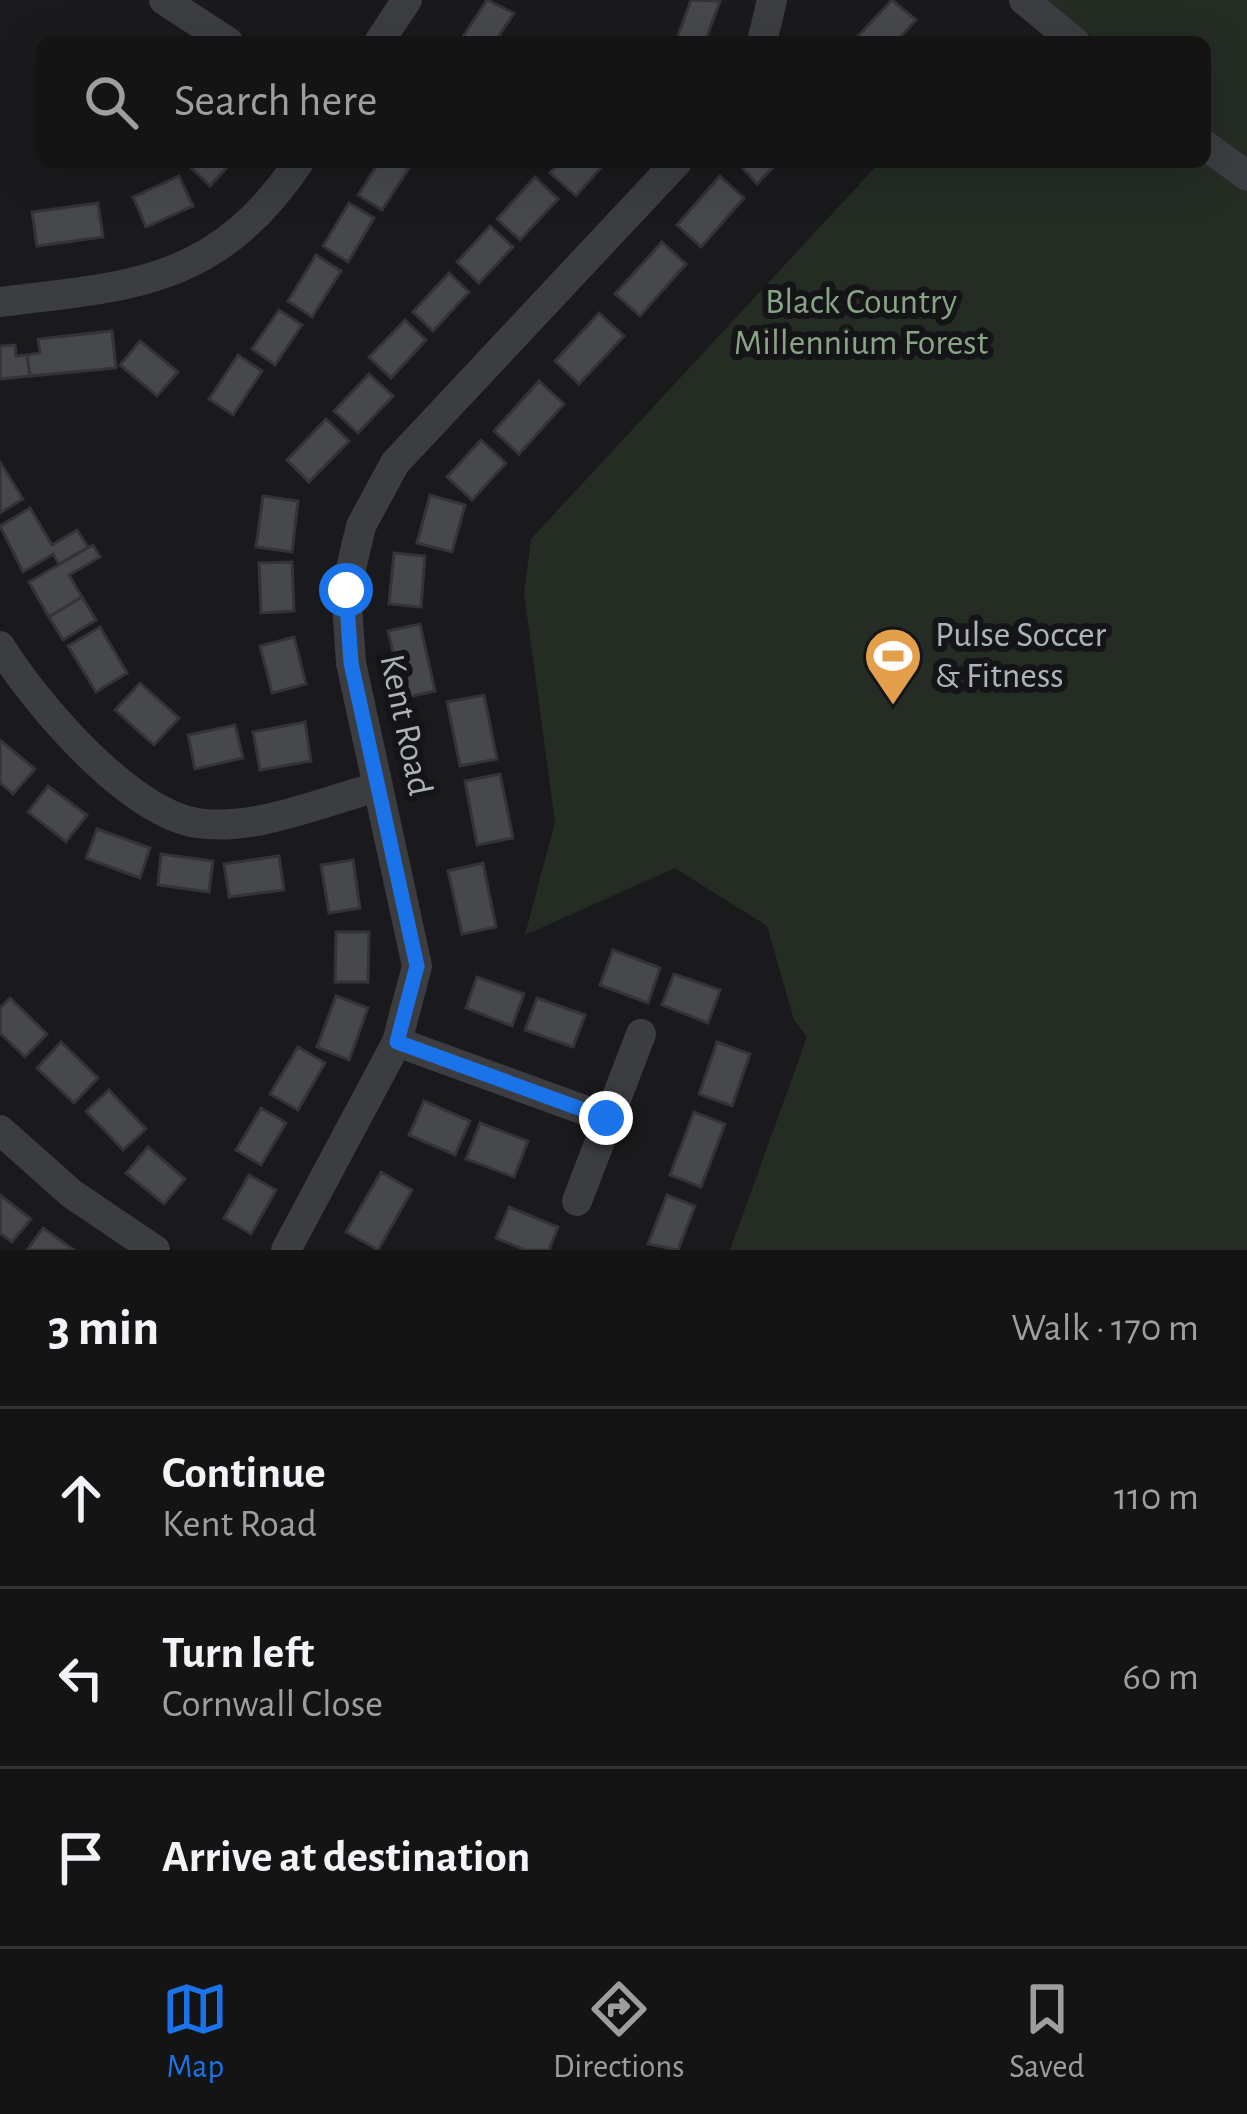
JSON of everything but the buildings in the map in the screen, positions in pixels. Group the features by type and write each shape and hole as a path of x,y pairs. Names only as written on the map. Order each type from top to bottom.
{"street":[{"path":"164,0 219,36"},
{"path":"383,36 407,0"},
{"path":"763,36 772,0"},
{"path":"1024,0 1068,36"},
{"path":"1211,149 1247,176"},
{"path":"0,302 122,288 200,262 236,237 272,201 294,168"},
{"name":"Kent Road","path":"286,1250 397,1042 417,966 346,625 351,558 371,501 395,463 671,168"},
{"path":"0,646 39,700 81,743 116,776 173,816 198,823 252,820 378,787"},
{"path":"577,1201 641,1034"},
{"path":"397,1042 606,1118"},
{"path":"0,1130 72,1194 155,1250"}],"green space":[{"path":"1045,0 1247,0 1247,159 1211,131 1211,36 1091,36"},
{"name":"Pulse Soccer & Fitness","path":"1211,165 1247,184 1247,1250 730,1250 807,1037 794,1020 767,926 675,868 525,935 555,822 524,593 531,539 874,168"}],"place":[{"name":"Pulse Soccer & Fitness","path":"893,707"}],"route":[{"path":"346,590 351,663 417,966 397,1042 606,1118"}],"park label":[{"name":"Black Country Millennium Forest","path":"861,322"}]}
